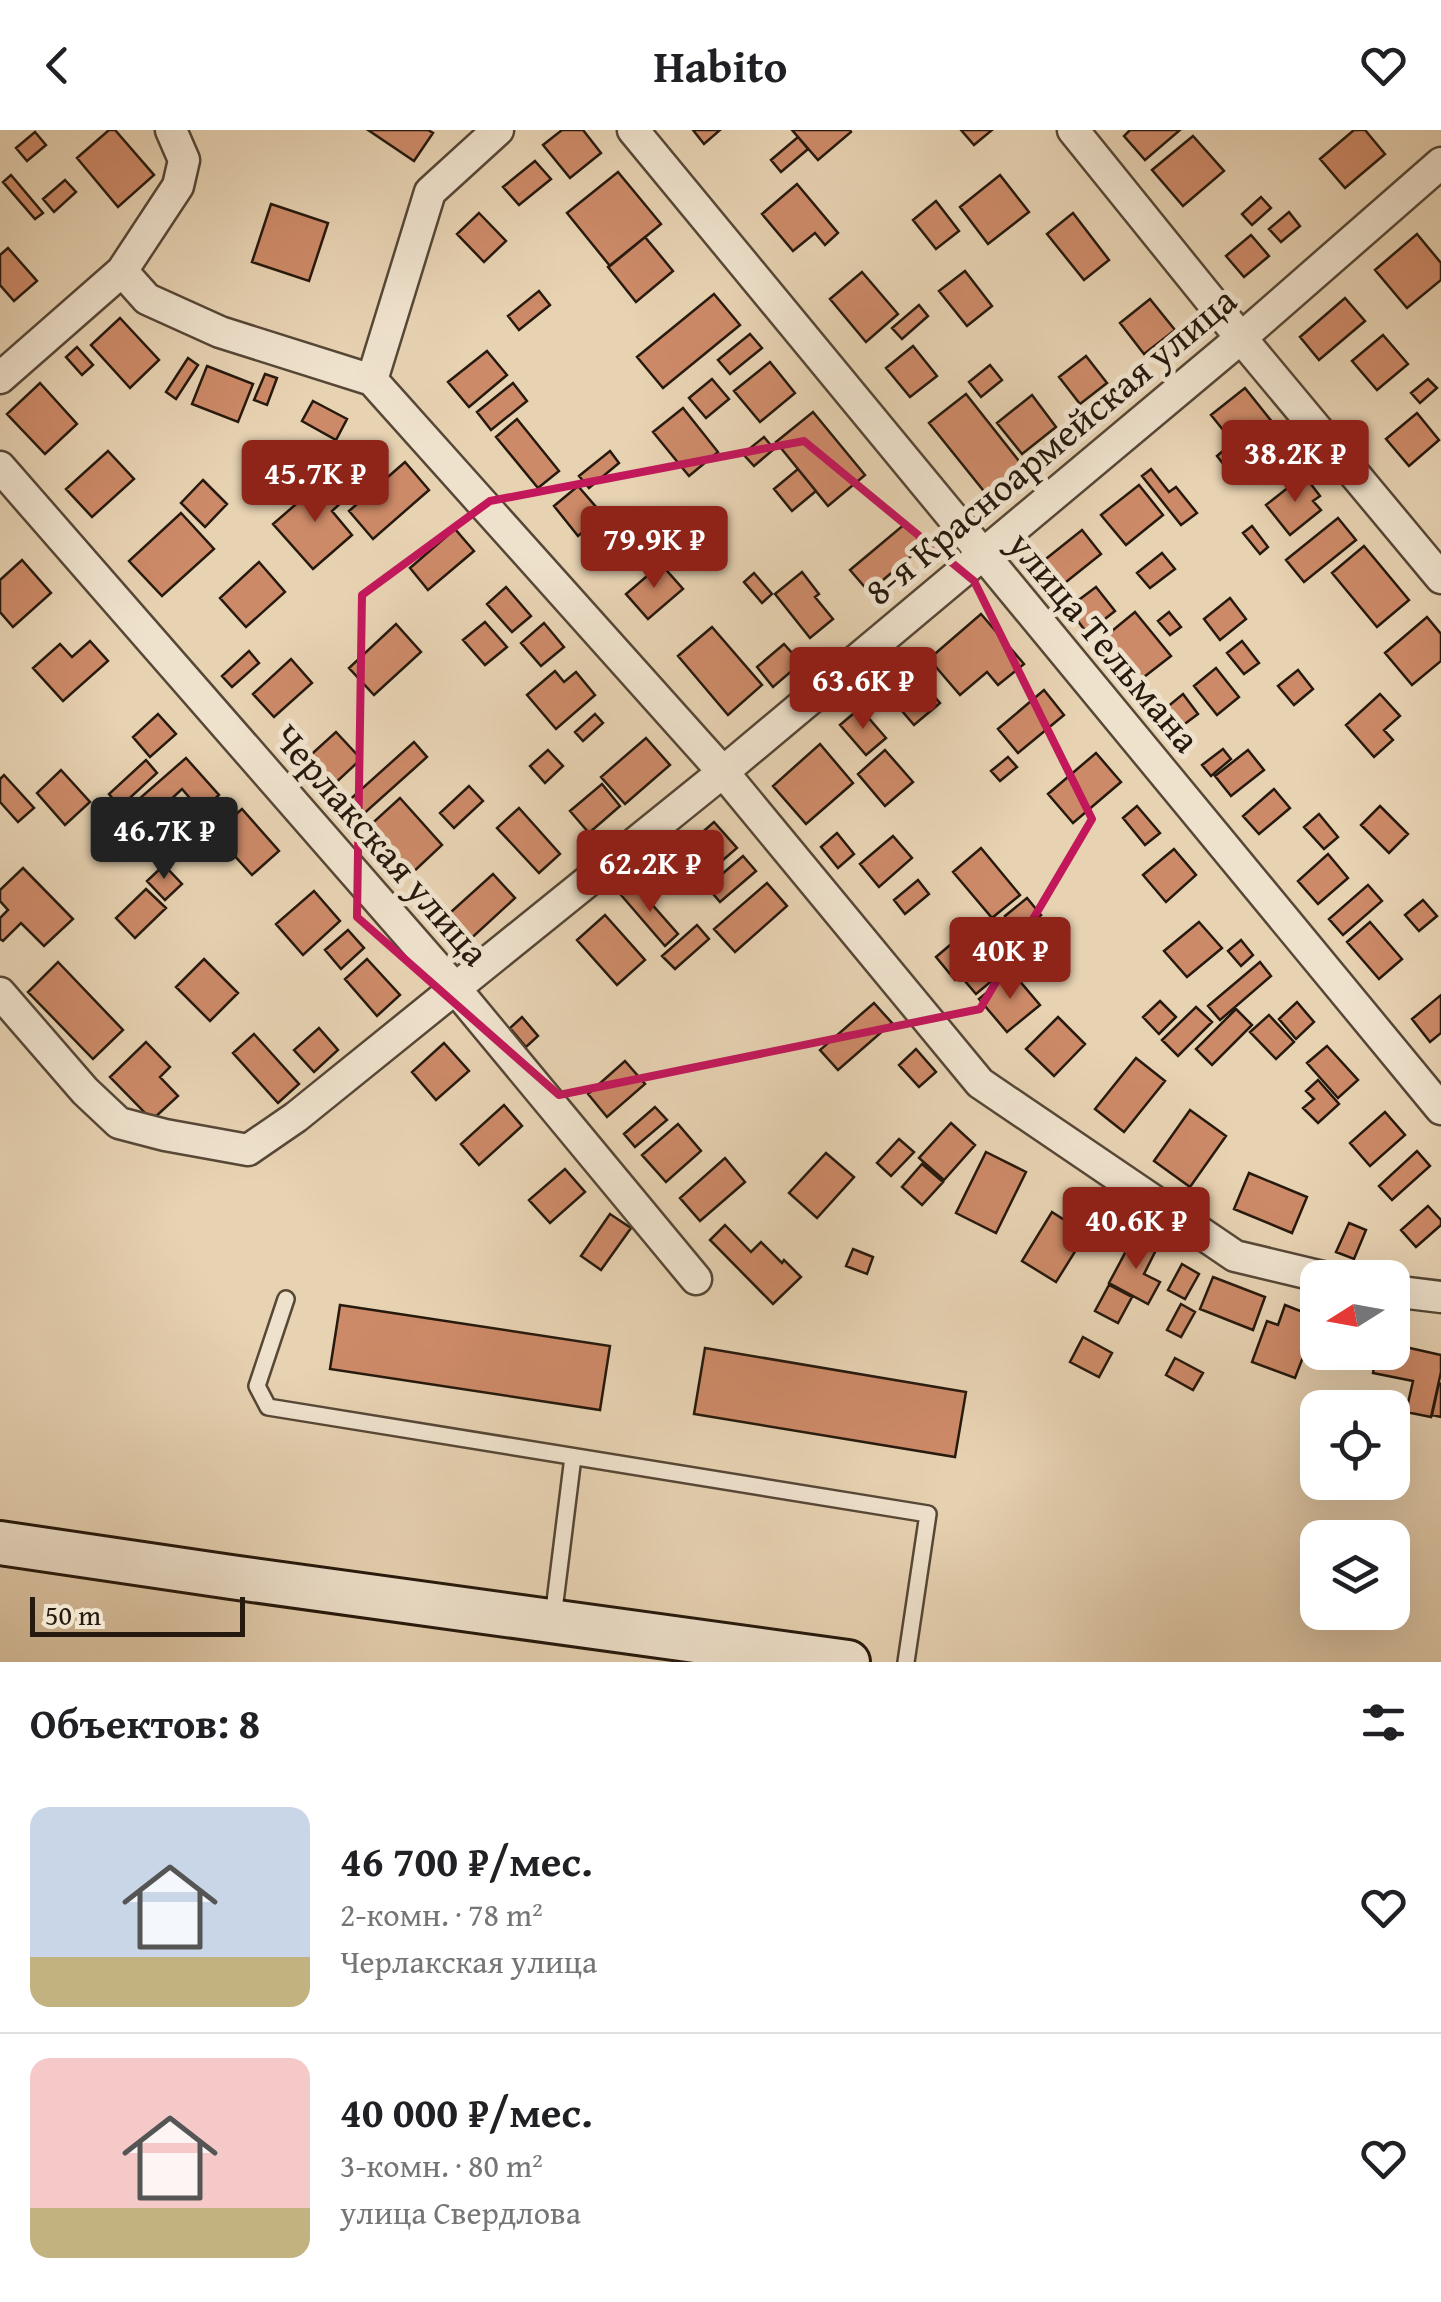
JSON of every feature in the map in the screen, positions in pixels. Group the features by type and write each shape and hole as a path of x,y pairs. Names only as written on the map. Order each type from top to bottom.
{"main road":[{"path":"0,1543 848,1662"}],"street":[{"path":"0,378 122,271 178,186 184,160 171,130"},
{"path":"372,380 430,192 498,130"},
{"name":"улица Тельмана","path":"633,130 1441,1109"},
{"path":"1073,130 1441,578"},
{"name":"8-я Красноармейская улица","path":"0,992 119,1123 248,1150 296,1117 723,772 1241,338 1441,163"},
{"path":"122,271 147,300 220,332 372,380 723,772 980,1083 1235,1256 1300,1272"},
{"name":"Черлакская улица","path":"0,467 454,987 696,1279"},
{"path":"1410,1294 1441,1298"}],"lane":[{"path":"286,1299 257,1386 268,1407 928,1514 906,1662"},
{"path":"552,1622 573,1456"}],"highlighted area":[{"path":"804,441 974,581 1092,819 980,1009 559,1095 357,917 362,595 490,501"}],"building":[{"path":"109,130 115,130 154,175 118,207 77,158"},
{"path":"368,130 428,130 433,133 414,161"},
{"path":"562,130 583,130 601,153 570,178 543,145"},
{"path":"693,130 720,130 704,144"},
{"path":"792,130 850,130 851,132 818,160"},
{"path":"961,130 992,130 974,145"},
{"path":"1130,130 1180,130 1145,160 1124,136"},
{"path":"1354,130 1365,130 1385,154 1345,188 1320,159"},
{"path":"35,132 46,145 27,161 16,148"},
{"path":"1193,136 1224,171 1183,206 1152,170"},
{"path":"798,137 808,149 781,172 771,160"},
{"path":"535,161 551,179 519,205 503,187"},
{"path":"618,172 661,224 610,266 567,213"},
{"path":"11,175 43,213 35,219 3,182"},
{"path":"1000,175 1029,212 988,244 960,207"},
{"path":"65,180 76,192 54,212 43,199"},
{"path":"797,184 838,233 825,245 815,233 793,251 762,214"},
{"path":"1261,197 1271,208 1252,225 1242,214"},
{"path":"936,201 959,231 936,249 913,220"},
{"path":"271,204 328,223 309,281 252,262"},
{"path":"1289,212 1300,226 1281,242 1269,229"},
{"path":"479,213 506,241 484,262 457,234"},
{"path":"1073,213 1109,260 1084,280 1047,234"},
{"path":"1417,234 1441,263 1441,280 1407,308 1375,270"},
{"path":"1251,235 1269,256 1244,277 1226,256"},
{"path":"645,237 673,271 636,302 608,267"},
{"path":"8,248 37,281 14,301 0,285 0,255"},
{"path":"965,271 992,306 967,326 939,291"},
{"path":"862,272 898,314 866,342 830,299"},
{"path":"539,291 550,305 519,330 508,316"},
{"path":"714,294 740,325 663,388 637,357"},
{"path":"1345,298 1365,321 1319,360 1300,337"},
{"path":"1150,299 1175,330 1144,354 1120,323"},
{"path":"919,305 928,316 902,339 892,328"},
{"path":"120,318 159,360 130,388 91,345"},
{"path":"750,334 762,348 730,374 718,360"},
{"path":"1383,335 1408,364 1377,390 1352,361"},
{"path":"913,346 937,376 910,397 886,368"},
{"path":"77,347 93,365 82,375 66,357"},
{"path":"487,351 507,375 469,407 448,382"},
{"path":"1086,356 1107,383 1080,404 1059,377"},
{"path":"188,358 198,365 176,399 166,392"},
{"path":"770,362 795,393 760,422 734,391"},
{"path":"990,365 1002,380 981,397 969,382"},
{"path":"207,366 253,384 238,422 192,404"},
{"path":"265,374 277,378 267,405 254,400"},
{"path":"712,379 729,399 706,418 689,398"},
{"path":"1428,379 1437,388 1420,403 1411,393"},
{"path":"40,383 77,424 45,454 7,414"},
{"path":"513,383 527,401 491,430 477,412"},
{"path":"1245,388 1273,423 1253,439 1246,430 1232,441 1211,415"},
{"path":"966,394 1023,466 987,495 929,423"},
{"path":"1032,395 1056,427 1022,454 997,423"},
{"path":"313,401 347,419 336,440 302,421"},
{"path":"683,408 718,452 689,476 653,432"},
{"path":"813,412 865,475 828,506 776,442"},
{"path":"1417,413 1439,440 1409,466 1386,439"},
{"path":"517,419 559,471 538,488 496,437"},
{"path":"764,437 774,449 754,466 743,454"},
{"path":"1231,444 1241,457 1227,469 1217,456"},
{"path":"108,451 134,479 92,517 66,489"},
{"path":"610,451 619,463 589,488 579,476"},
{"path":"405,462 429,490 373,539 349,511"},
{"path":"798,469 816,491 792,511 774,489"},
{"path":"1151,469 1169,492 1176,487 1197,513 1181,525 1142,476"},
{"path":"1304,475 1320,496 1313,501 1321,510 1290,535 1266,505"},
{"path":"203,480 227,504 205,527 181,503"},
{"path":"324,480 343,501 332,511 352,535 313,569 273,524"},
{"path":"1139,485 1163,515 1126,545 1101,515"},
{"path":"578,486 603,515 578,536 554,506"},
{"path":"181,513 214,549 162,596 129,561"},
{"path":"1338,518 1356,540 1304,582 1286,560"},
{"path":"906,523 924,545 869,592 850,570"},
{"path":"1252,526 1268,547 1260,554 1243,533"},
{"path":"455,529 474,551 428,590 410,568"},
{"path":"1082,530 1101,554 1061,586 1042,562"},
{"path":"635,534 644,545 627,560 618,549"},
{"path":"1364,546 1409,600 1377,627 1332,573"},
{"path":"1162,553 1175,569 1150,588 1137,573"},
{"path":"22,560 51,593 13,627 0,612 0,580"},
{"path":"259,562 285,592 246,627 220,598"},
{"path":"661,564 683,589 648,619 626,594"},
{"path":"802,572 833,619 810,638 775,594"},
{"path":"754,573 772,594 762,603 744,582"},
{"path":"506,587 531,616 512,632 487,604"},
{"path":"1096,587 1115,611 1087,633 1068,608"},
{"path":"1230,598 1246,619 1220,640 1204,619"},
{"path":"1135,612 1171,656 1135,684 1101,640"},
{"path":"1169,612 1181,627 1170,635 1158,621"},
{"path":"981,614 1024,664 998,685 987,672 960,695 929,659"},
{"path":"1427,617 1441,634 1441,661 1412,685 1385,653"},
{"path":"485,622 507,647 485,665 463,640"},
{"path":"544,623 564,647 541,666 521,643"},
{"path":"396,624 421,652 374,695 349,668"},
{"path":"712,627 762,685 728,715 678,656"},
{"path":"90,641 108,661 63,701 33,668 60,644 72,657"},
{"path":"1242,641 1259,663 1244,674 1227,653"},
{"path":"784,644 801,663 773,687 757,667"},
{"path":"249,651 259,663 232,687 222,676"},
{"path":"291,659 312,683 274,717 253,694"},
{"path":"910,668 940,703 914,725 884,690"},
{"path":"1216,668 1239,697 1217,715 1194,686"},
{"path":"1298,670 1313,689 1294,705 1278,686"},
{"path":"555,671 564,682 576,672 595,695 556,729 527,695"},
{"path":"1044,690 1064,715 1018,753 998,729"},
{"path":"1183,694 1198,714 1174,732 1160,713"},
{"path":"1380,694 1400,716 1384,730 1393,740 1374,757 1346,725"},
{"path":"860,708 886,738 866,755 840,725"},
{"path":"158,714 176,734 150,757 133,737"},
{"path":"595,714 603,723 583,741 575,732"},
{"path":"336,732 361,759 329,789 304,761"},
{"path":"646,738 670,765 625,804 601,777"},
{"path":"414,742 427,757 359,818 346,803"},
{"path":"820,744 853,783 806,824 773,786"},
{"path":"1223,749 1231,759 1211,776 1202,765"},
{"path":"548,750 563,766 545,783 530,766"},
{"path":"885,750 913,782 885,806 858,774"},
{"path":"1248,750 1264,770 1231,796 1215,776"},
{"path":"1096,753 1121,782 1073,823 1048,794"},
{"path":"1008,757 1017,767 1000,781 991,771"},
{"path":"186,758 219,795 201,811 182,789 154,815 139,799"},
{"path":"146,760 157,773 120,807 109,794"},
{"path":"61,770 90,802 65,825 37,793"},
{"path":"4,775 34,808 18,822 0,802 0,779"},
{"path":"602,784 620,806 589,833 570,811"},
{"path":"469,786 483,801 454,828 440,813"},
{"path":"1274,789 1290,808 1259,834 1243,816"},
{"path":"400,798 442,845 409,876 366,829"},
{"path":"1137,806 1160,833 1145,845 1123,818"},
{"path":"1380,806 1408,834 1389,853 1361,825"},
{"path":"519,808 560,854 539,873 497,828"},
{"path":"242,809 279,851 252,875 214,833"},
{"path":"1319,814 1338,837 1324,849 1304,827"},
{"path":"714,822 737,848 694,885 672,859"},
{"path":"837,833 854,854 838,868 821,847"},
{"path":"893,836 912,858 879,887 860,864"},
{"path":"981,848 1020,895 992,918 953,872"},
{"path":"1174,849 1196,875 1166,902 1143,875"},
{"path":"1328,854 1348,878 1318,904 1298,881"},
{"path":"743,856 756,871 720,902 707,887"},
{"path":"164,865 182,884 165,900 147,881"},
{"path":"23,868 73,919 44,946 21,923 3,941 0,939 0,918 8,910 0,901 0,890"},
{"path":"493,874 515,898 464,945 441,921"},
{"path":"918,880 929,894 905,914 894,900"},
{"path":"767,883 787,906 735,952 714,929"},
{"path":"634,884 678,934 665,946 621,895"},
{"path":"1368,885 1382,901 1343,935 1329,919"},
{"path":"146,889 166,908 135,938 116,918"},
{"path":"314,891 340,921 303,955 276,924"},
{"path":"1027,898 1041,915 1018,933 1005,916"},
{"path":"1423,900 1437,916 1419,931 1405,915"},
{"path":"605,915 645,960 617,985 577,940"},
{"path":"1199,922 1222,948 1187,977 1164,951"},
{"path":"1370,922 1402,959 1379,979 1347,942"},
{"path":"697,925 709,939 675,969 662,956"},
{"path":"348,930 364,948 341,969 325,950"},
{"path":"963,934 982,958 955,980 936,957"},
{"path":"1014,938 1026,952 976,994 964,980"},
{"path":"1241,940 1253,955 1241,966 1228,951"},
{"path":"204,959 238,993 210,1021 176,987"},
{"path":"367,959 400,995 377,1016 345,979"},
{"path":"58,962 123,1030 93,1059 28,992"},
{"path":"1260,962 1271,976 1220,1020 1208,1006"},
{"path":"1012,972 1040,1005 1007,1032 979,999"},
{"path":"1441,995 1441,1033 1430,1042 1412,1019"},
{"path":"1160,1001 1176,1017 1159,1034 1143,1017"},
{"path":"1297,1002 1314,1022 1296,1039 1279,1019"},
{"path":"874,1003 892,1023 838,1070 820,1050"},
{"path":"1196,1007 1212,1022 1178,1056 1162,1040"},
{"path":"1236,1009 1252,1025 1212,1065 1196,1049"},
{"path":"1269,1015 1294,1042 1276,1059 1250,1032"},
{"path":"522,1017 538,1036 526,1047 510,1028"},
{"path":"1058,1017 1085,1044 1054,1076 1026,1049"},
{"path":"319,1028 338,1050 314,1072 294,1050"},
{"path":"254,1034 299,1084 278,1103 233,1053"},
{"path":"146,1042 170,1067 160,1077 178,1096 152,1120 110,1077"},
{"path":"444,1043 469,1071 436,1100 412,1072"},
{"path":"1327,1046 1358,1080 1338,1098 1307,1063"},
{"path":"916,1049 936,1072 919,1087 899,1065"},
{"path":"1136,1058 1165,1081 1124,1132 1095,1109"},
{"path":"625,1061 645,1084 607,1117 588,1094"},
{"path":"1318,1080 1339,1104 1318,1123 1303,1108 1314,1099 1306,1091"},
{"path":"504,1105 522,1126 479,1165 461,1144"},
{"path":"655,1107 667,1120 635,1147 624,1134"},
{"path":"1190,1110 1226,1136 1190,1187 1154,1161"},
{"path":"1385,1112 1405,1135 1370,1166 1350,1143"},
{"path":"951,1123 975,1145 944,1180 919,1158"},
{"path":"678,1124 701,1151 666,1182 642,1155"},
{"path":"899,1139 914,1152 891,1176 877,1163"},
{"path":"1417,1151 1430,1166 1392,1200 1379,1186"},
{"path":"986,1152 1026,1172 996,1233 956,1213"},
{"path":"826,1153 854,1177 817,1218 789,1193"},
{"path":"725,1158 745,1182 700,1221 680,1198"},
{"path":"922,1164 943,1182 922,1205 902,1187"},
{"path":"565,1169 585,1192 550,1223 529,1200"},
{"path":"1249,1173 1307,1197 1292,1233 1234,1209"},
{"path":"1428,1206 1441,1225 1416,1247 1401,1230"},
{"path":"1052,1212 1086,1234 1056,1282 1022,1261"},
{"path":"610,1214 631,1228 601,1270 581,1256"},
{"path":"1349,1223 1366,1230 1354,1259 1336,1252"},
{"path":"725,1225 751,1252 761,1242 801,1277 773,1304 710,1240"},
{"path":"1133,1238 1156,1250 1144,1274 1160,1282 1148,1304 1109,1283"},
{"path":"853,1249 873,1257 867,1274 846,1266"},
{"path":"1182,1264 1199,1274 1185,1299 1168,1290"},
{"path":"1213,1277 1265,1297 1253,1330 1200,1309"},
{"path":"1109,1285 1132,1297 1118,1323 1095,1311"},
{"path":"1181,1304 1195,1312 1181,1337 1167,1330"},
{"path":"340,1305 610,1346 600,1410 330,1369"},
{"path":"1285,1305 1300,1311 1300,1365 1295,1378 1252,1362 1267,1321 1278,1325"},
{"path":"1083,1337 1112,1353 1099,1377 1070,1362"},
{"path":"705,1348 966,1392 955,1457 694,1414"},
{"path":"1410,1348 1441,1355 1431,1417 1410,1413 1413,1381 1373,1373 1410,1370"},
{"path":"1175,1358 1203,1373 1193,1390 1166,1375"},
{"path":"1441,1384 1441,1417 1432,1415"}]}
